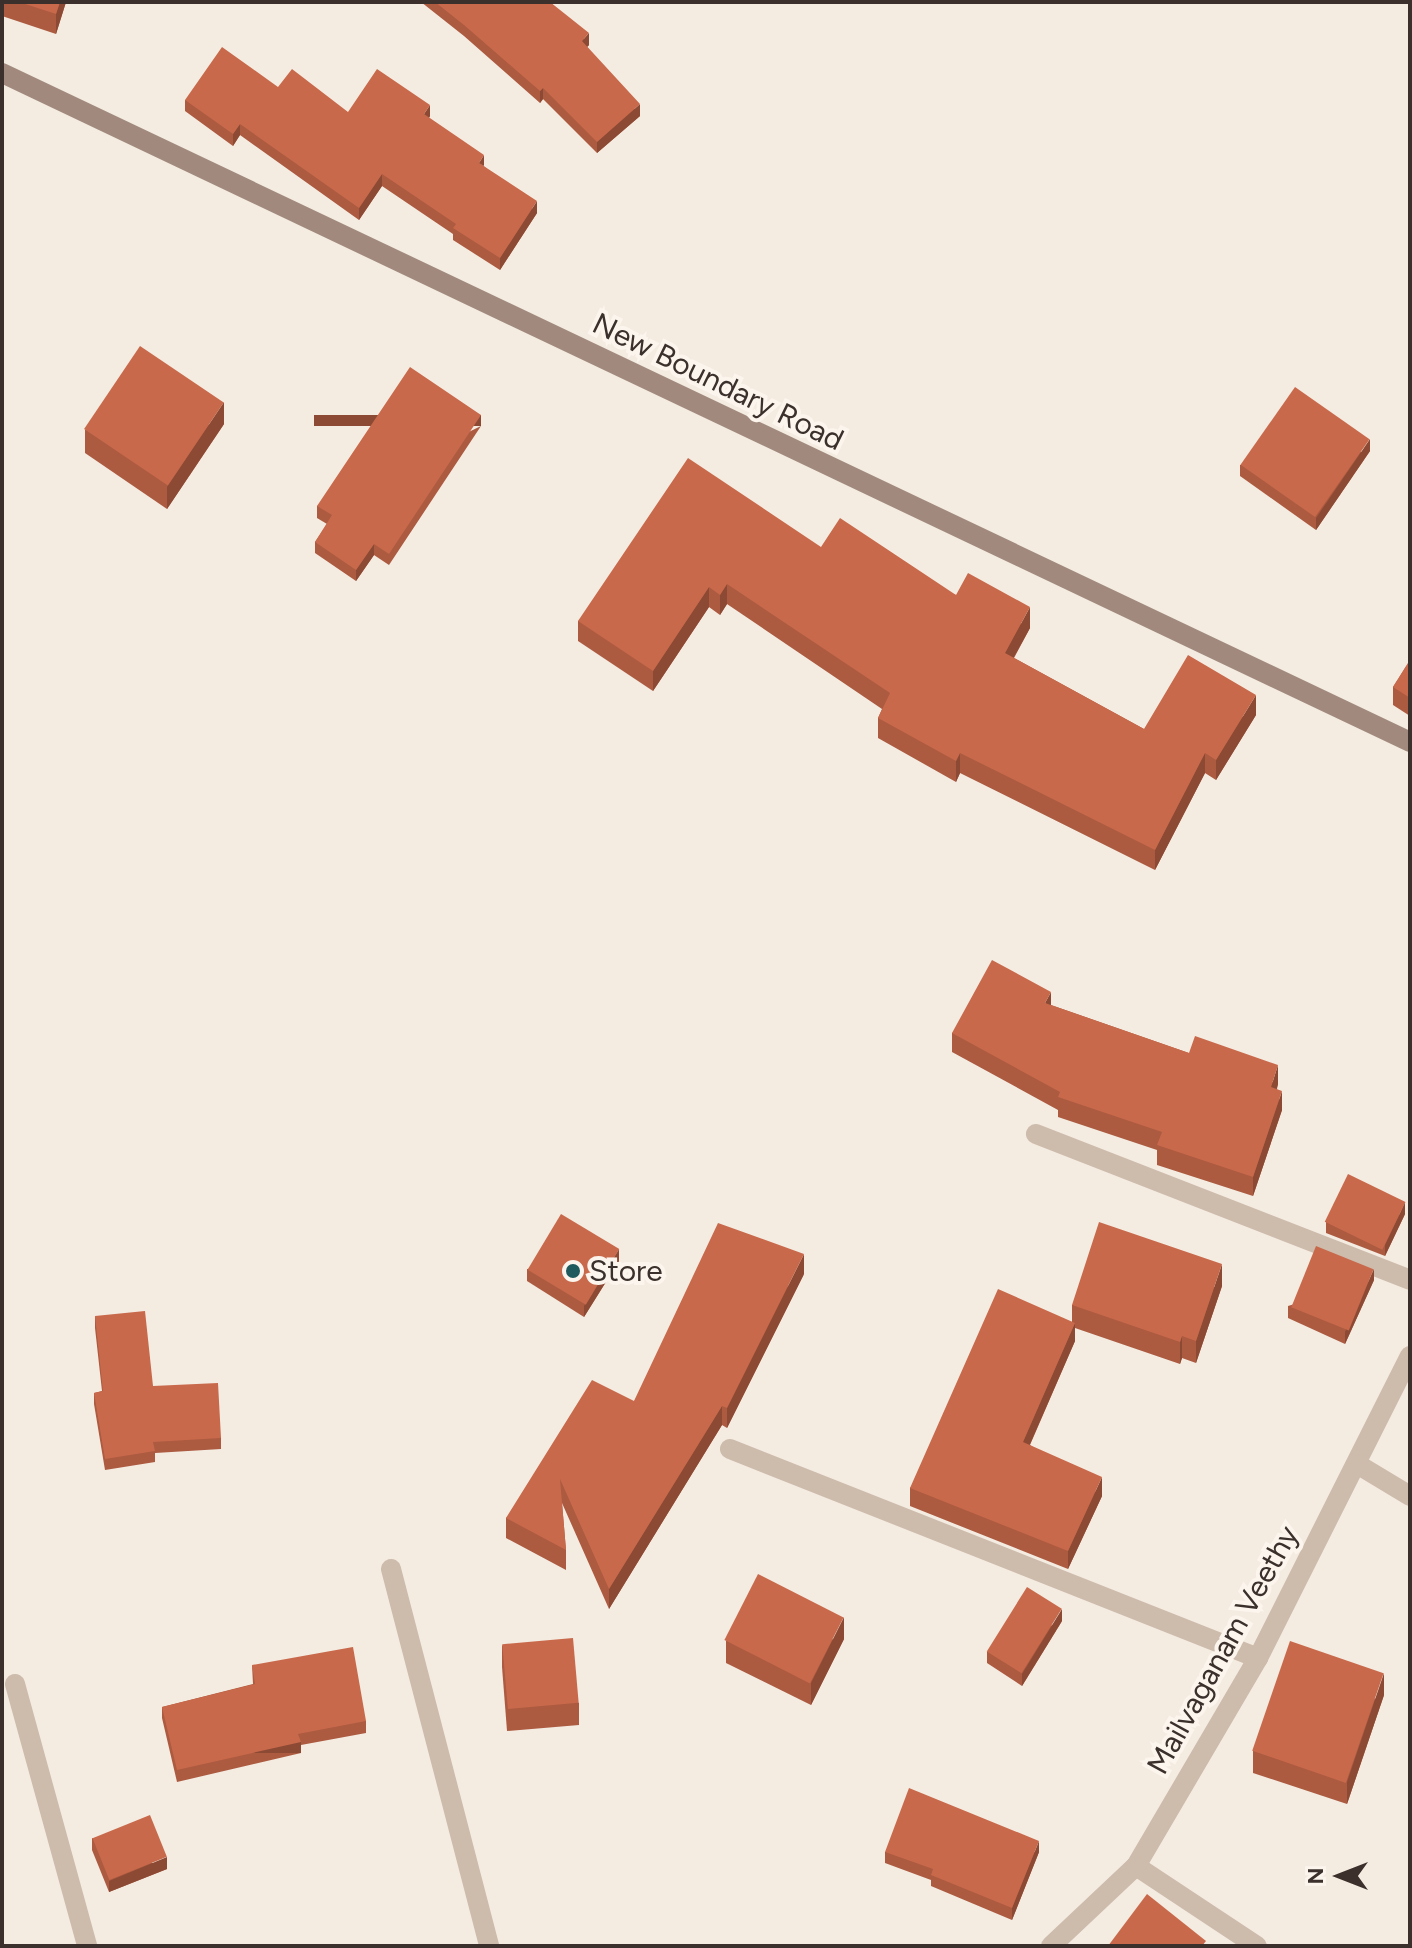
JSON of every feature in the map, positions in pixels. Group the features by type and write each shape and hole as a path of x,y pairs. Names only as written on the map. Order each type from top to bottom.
{"main road":[{"name":"New Boundary Road","path":"2,73 1084,590 1410,742"}],"street":[{"path":"1036,1134 1410,1280"},
{"name":"Mailvaganam Veethy","path":"1051,1946 1136,1866 1258,1658 1410,1356"},
{"path":"730,1449 1258,1658"},
{"path":"1357,1464 1410,1496"},
{"path":"391,1569 489,1946"},
{"path":"15,1684 87,1946"},
{"path":"1136,1866 1257,1946"}],"building":[{"path":"19,2 60,2 56,14"},
{"path":"435,2 550,2 589,33 582,41 640,104 597,142 543,88 540,91"},
{"path":"222,47 278,87 292,69 348,112 377,69 430,105 424,114 484,155 479,163 537,201 500,258 453,228 456,224 382,174 359,208 240,124 233,134 185,100"},
{"path":"140,346 224,402 168,485 84,429"},
{"path":"410,367 481,415 389,554 374,544 356,570 315,542 332,515 317,506"},
{"path":"1295,387 1370,439 1315,517 1241,465"},
{"path":"688,458 821,547 840,518 956,595 968,573 1030,607 1005,653 1144,729 1188,655 1256,695 1216,760 1205,753 1155,850 960,753 956,761 878,718 890,693 727,584 720,595 709,587 653,671 578,621"},
{"path":"1410,660 1410,698 1393,687"},
{"path":"992,960 1051,992 1045,1003 1189,1053 1195,1036 1278,1065 1271,1087 1282,1091 1253,1177 1157,1145 1162,1132 1058,1097 1060,1092 952,1033"},
{"path":"1348,1174 1406,1202 1382,1250 1325,1222"},
{"name":"Store","path":"561,1214 619,1249 586,1305 528,1270"},
{"path":"1099,1222 1222,1264 1196,1341 1182,1336 1180,1342 1072,1305"},
{"path":"718,1223 804,1254 727,1408 722,1406 609,1589 560,1479 566,1550 506,1518 592,1380 634,1401"},
{"path":"1316,1246 1373,1269 1349,1330 1291,1307"},
{"path":"998,1289 1075,1323 1023,1442 1102,1477 1068,1551 910,1488"},
{"path":"145,1311 153,1386 218,1383 221,1438 153,1442 155,1451 105,1459 94,1393 103,1391 95,1316"},
{"path":"758,1574 844,1618 810,1684 724,1640"},
{"path":"1027,1587 1062,1609 1021,1673 987,1651"},
{"path":"573,1638 579,1703 508,1709 502,1644"},
{"path":"1290,1641 1384,1673 1346,1783 1252,1751"},
{"path":"353,1647 366,1721 298,1734 301,1742 177,1770 162,1707 255,1684 252,1665"},
{"path":"909,1788 1039,1841 1012,1908 931,1875 933,1869 885,1852"},
{"path":"150,1815 167,1857 109,1880 93,1838"},
{"path":"1147,1894 1206,1941 1202,1946 1108,1946"}],"place":[{"name":"Store","path":"573,1271"}]}
